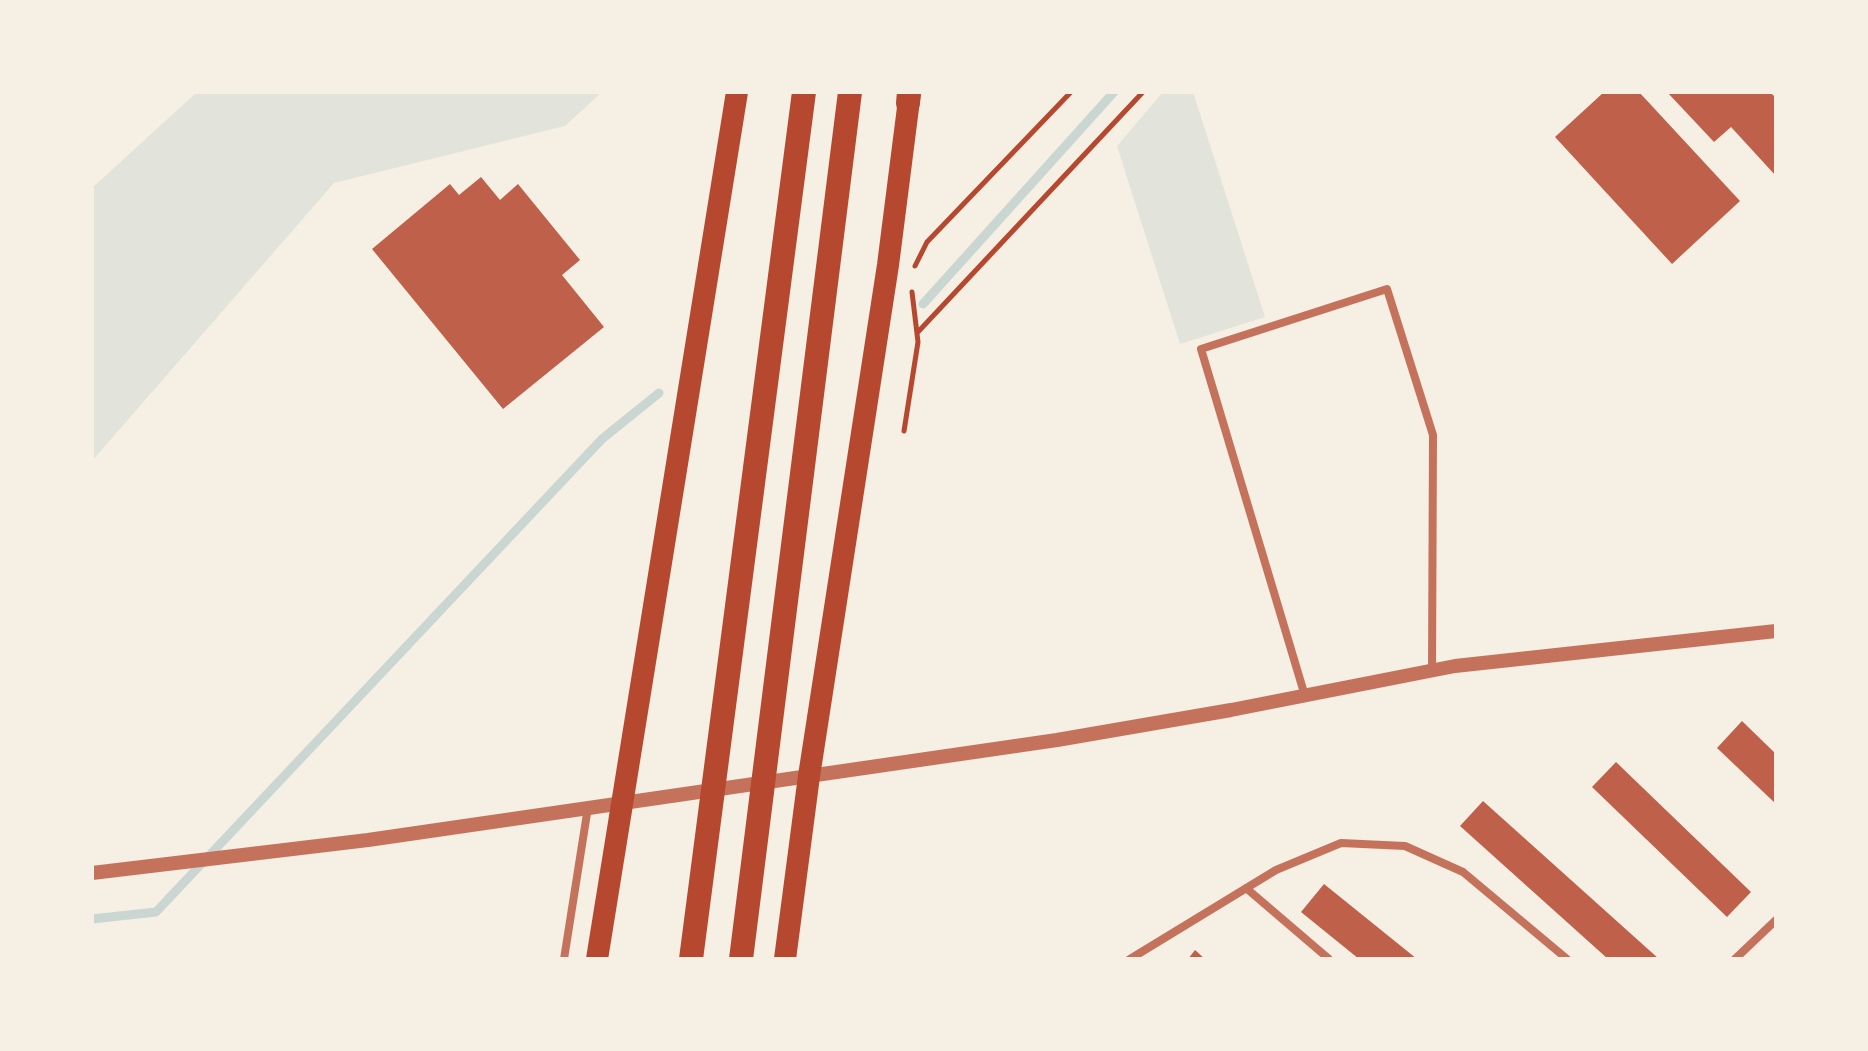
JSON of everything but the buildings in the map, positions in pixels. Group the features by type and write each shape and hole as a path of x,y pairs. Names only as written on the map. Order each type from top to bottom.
{"highway":[{"path":"597,959 737,92"},
{"path":"692,951 804,92"},
{"path":"742,953 850,92"},
{"path":"785,959 809,776 888,265 909,96"}],"street":[{"path":"1305,696 1201,349 1387,289 1433,435 1432,671"},
{"path":"92,873 368,840 1057,740 1455,666 1776,631"},
{"path":"564,959 588,807"},
{"path":"1130,959 1276,870 1341,843 1405,846 1463,872 1567,959"},
{"path":"1246,888 1329,959"},
{"path":"1735,959 1776,920"}],"path":[{"path":"904,431 918,342 912,297 915,266 927,242 1071,92"},
{"path":"916,334 1143,92"}],"shaded area":[{"path":"197,92 602,92 565,126 334,183 92,461 92,188"},
{"path":"1163,92 1193,92 1265,317 1180,344 1117,146"}],"waterway":[{"path":"923,304 1114,92"},
{"path":"92,919 156,912 602,439 659,393"}]}
